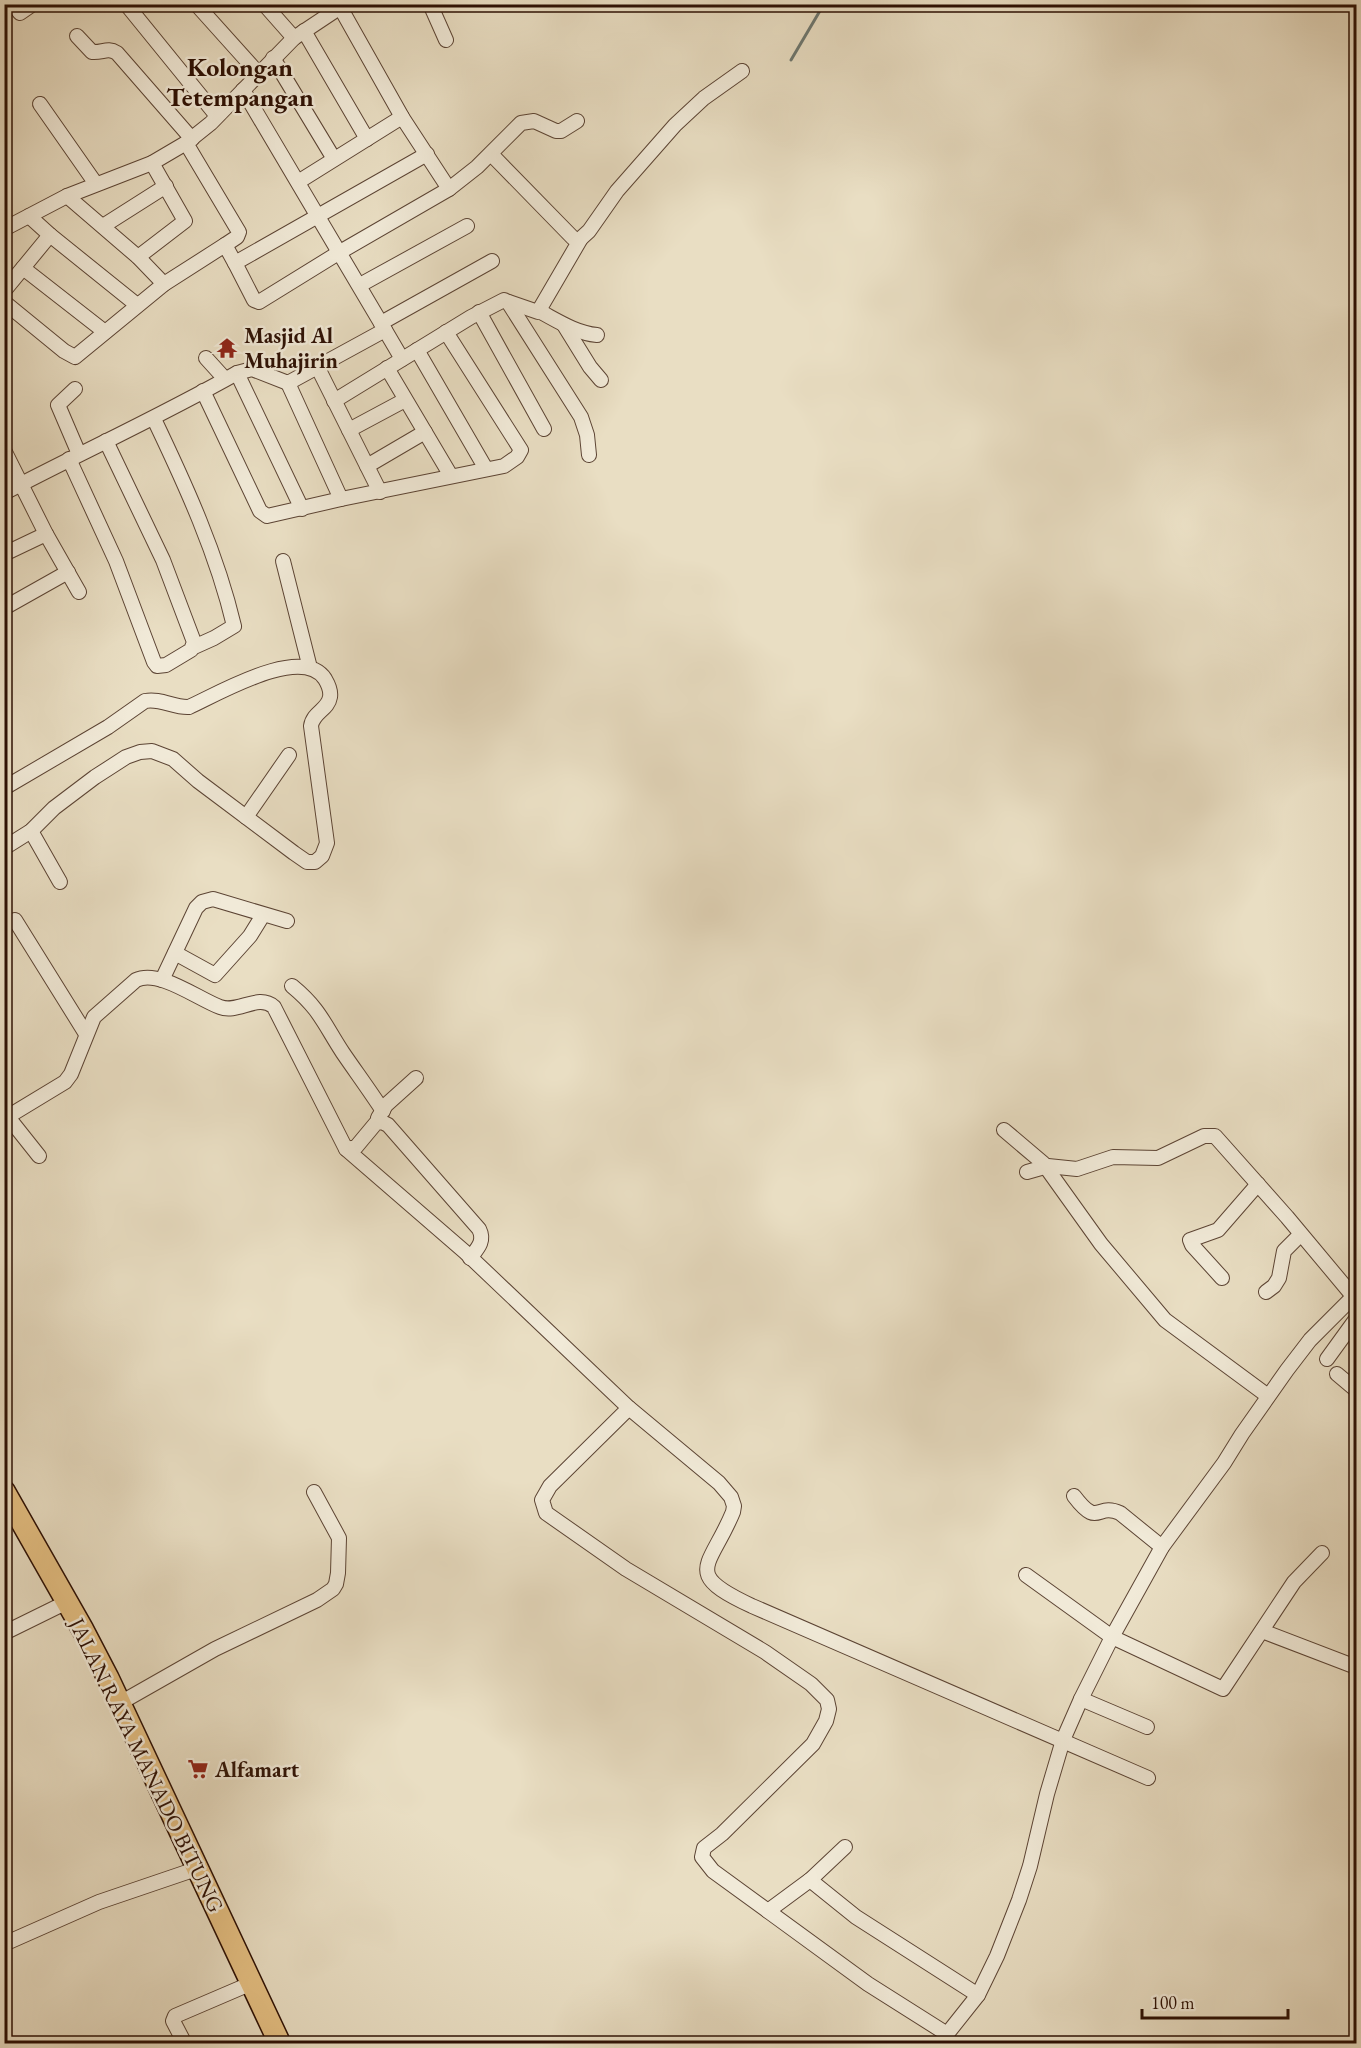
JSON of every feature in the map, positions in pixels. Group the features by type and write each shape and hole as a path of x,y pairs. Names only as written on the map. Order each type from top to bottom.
{"highway":[{"name":"JALAN RAYA MANADO BITUNG","path":"4,1491 83,1630 120,1703 181,1829 196,1869 280,2043"}],"street":[{"path":"13,4 20,13 33,4"},
{"path":"126,4 217,116"},
{"path":"196,4 258,73"},
{"path":"264,4 299,34 367,140"},
{"path":"430,4 446,40"},
{"path":"4,229 67,196 152,163 189,141 299,34 343,6 402,117 449,189"},
{"path":"4,302 72,357 81,353 164,284 237,237 239,232 189,141 117,53 104,49 98,53 92,52 77,36"},
{"path":"273,58 334,159"},
{"path":"539,311 580,240 617,191 675,125 704,98 742,72"},
{"path":"243,90 402,359"},
{"path":"40,104 96,184"},
{"path":"298,182 402,117"},
{"path":"225,245 254,300 259,302 449,189 491,154 521,123 534,121 561,131 577,121"},
{"path":"235,263 427,154"},
{"path":"491,154 573,238 580,240"},
{"path":"138,257 185,221 152,163"},
{"path":"103,226 166,186"},
{"path":"67,196 138,257 164,284"},
{"path":"29,216 136,305"},
{"path":"360,285 467,226"},
{"path":"4,291 50,235"},
{"path":"288,383 318,368 492,261"},
{"path":"23,268 105,332"},
{"path":"334,401 479,312 503,300 535,313 539,311 564,325 597,335"},
{"path":"508,302 581,417 587,435 589,455"},
{"path":"479,312 544,429"},
{"path":"564,325 601,380"},
{"path":"202,392 261,514 271,517 341,499 504,466 517,457 521,450 446,332"},
{"path":"417,350 486,469"},
{"path":"206,358 231,376 302,509"},
{"path":"318,368 380,492"},
{"path":"387,368 451,476"},
{"path":"4,492 154,419 231,376 252,369 288,383 341,499"},
{"path":"75,389 58,405 74,456 155,665 160,667 234,626 227,598 202,526 188,490 154,419"},
{"path":"349,430 405,400"},
{"path":"367,466 425,432"},
{"path":"106,441 163,560 194,647"},
{"path":"4,450 78,592"},
{"path":"4,554 46,534"},
{"path":"283,561 309,668"},
{"path":"4,608 68,572"},
{"path":"4,788 108,727 145,701 158,700 182,707 189,706 269,671 296,666 309,668 323,677 330,696 326,707 314,715 311,726 327,843 315,862 307,862 198,781 173,759 152,751 126,757 95,777 54,808 31,831 4,848"},
{"path":"246,817 289,755"},
{"path":"31,831 60,882"},
{"path":"162,980 196,908 202,902 213,899 287,921"},
{"path":"175,953 215,975 250,936 263,915"},
{"path":"15,920 86,1034"},
{"path":"39,1156 6,1118 65,1082 71,1074 94,1017 136,980 146,976 162,980 226,1009 263,1002 272,1005 346,1149 470,1258 629,1408 703,1468 731,1497 733,1512 707,1562 707,1576 715,1586 752,1606 1148,1778"},
{"path":"292,986 309,1000 321,1015 342,1051 383,1111"},
{"path":"346,1149 356,1147 374,1125 386,1105 416,1078"},
{"path":"374,1125 379,1122 388,1125 479,1229 482,1234 480,1246 470,1258"},
{"path":"1004,1130 1046,1166 1101,1244 1159,1315 1186,1338 1268,1396"},
{"path":"629,1408 550,1486 542,1500 546,1513 626,1569 765,1652 811,1684 821,1693 828,1705 826,1721 813,1744 722,1834 704,1848 702,1857 713,1871 946,2039 978,1995 998,1956 1019,1900 1049,1786 1064,1740 1081,1699 1112,1637 1162,1547 1224,1463 1268,1396 1310,1340 1355,1295 1300,1235 1220,1140 1211,1135 1204,1136 1158,1158 1113,1157 1073,1169 1046,1166 1027,1172"},
{"path":"1222,1278 1191,1245 1190,1240 1218,1230 1258,1184"},
{"path":"1266,1292 1279,1278 1284,1251 1300,1235"},
{"path":"1327,1359 1356,1319"},
{"path":"1337,1374 1356,1389"},
{"path":"120,1703 215,1649 317,1600 333,1589 338,1574 339,1538 314,1492"},
{"path":"1074,1496 1089,1512 1096,1514 1112,1510 1120,1513 1162,1547"},
{"path":"1026,1575 1112,1637 1223,1689 1294,1582 1322,1553"},
{"path":"4,1634 67,1602"},
{"path":"1262,1630 1356,1667"},
{"path":"1081,1699 1147,1727"},
{"path":"768,1911 810,1880 845,1847"},
{"path":"4,1944 99,1902 196,1869"},
{"path":"810,1880 856,1917 978,1995"},
{"path":"185,2043 173,2021 175,2016 252,1983"}],"waterway":[{"path":"791,60 824,4"}],"place":[{"name":"Masjid Al Muhajirin","path":"227,348"},
{"name":"Alfamart","path":"198,1769"}],"district":[{"name":"Kolongan Tetempangan","path":"240,82"}]}
